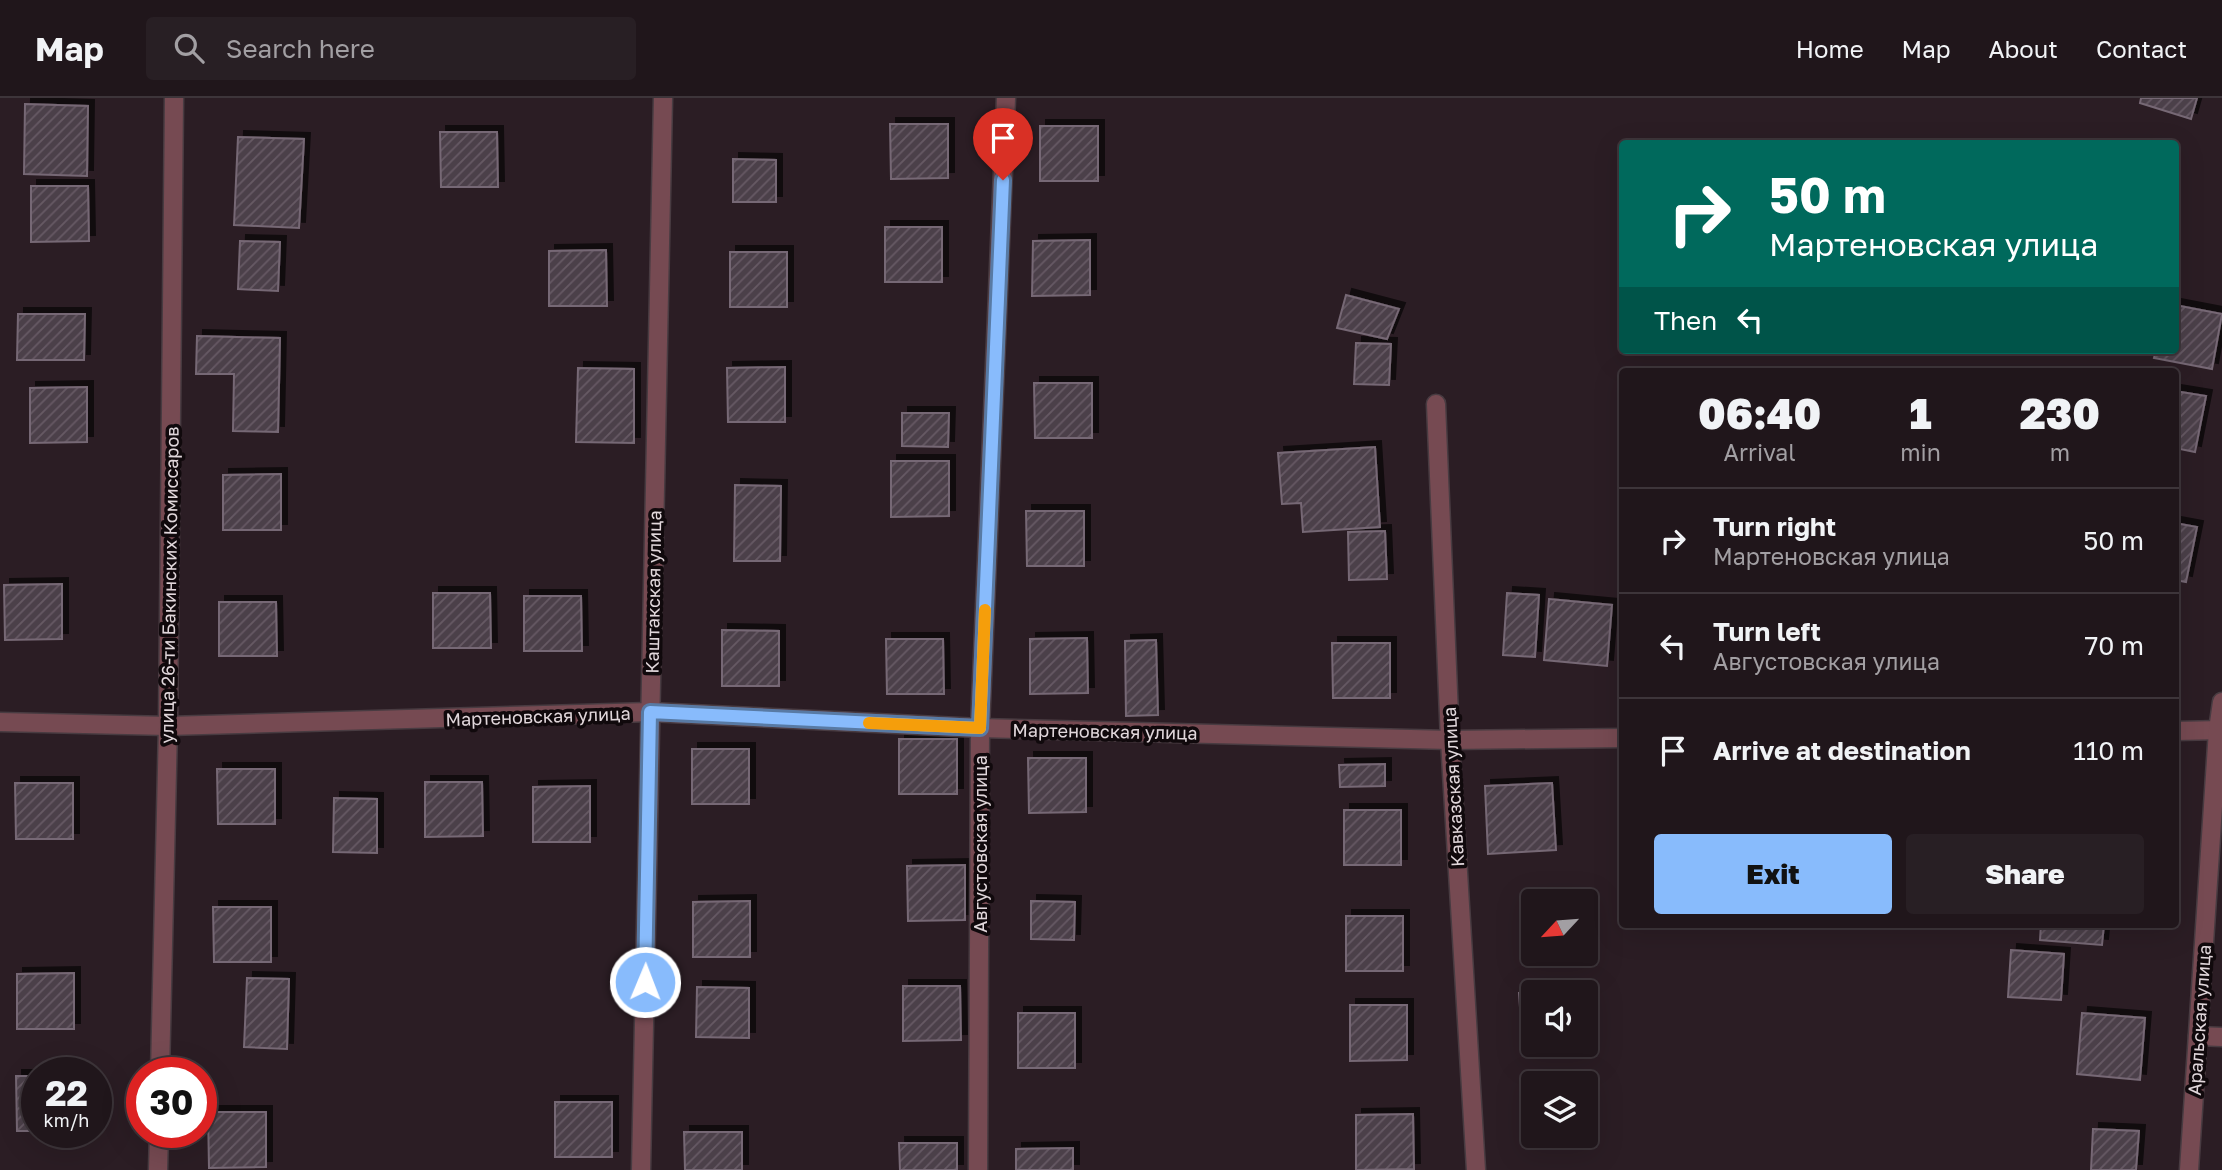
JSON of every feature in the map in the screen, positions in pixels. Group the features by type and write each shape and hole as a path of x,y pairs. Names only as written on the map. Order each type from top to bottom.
{"street":[{"name":"улица 26-ти Бакинских Комиссаров","path":"160,1057 168,726 174,98"},
{"name":"Каштакская улица","path":"640,1170 663,98"},
{"name":"Августовская улица","path":"978,1170 980,728 1006,98"},
{"name":"Кавказская улица","path":"1436,404 1450,740 1476,1170"},
{"name":"Аральская улица","path":"2189,1170 2222,702"},
{"name":"Мартеновская улица","path":"0,722 168,726 650,712 980,728 1450,740 1619,738"},
{"path":"2179,731 2220,730"},
{"path":"2198,1036 2222,1037"},
{"path":"158,1170 159,1148"}],"building":[{"path":"2141,98 2197,98 2191,119 2140,103"},
{"path":"25,104 88,106 87,176 24,174"},
{"path":"890,124 948,124 948,178 891,179"},
{"path":"1040,126 1098,126 1098,181 1040,181"},
{"path":"440,132 497,132 498,187 441,187"},
{"path":"238,137 304,139 299,228 234,225"},
{"path":"733,159 776,160 776,202 733,202"},
{"path":"31,186 88,186 89,241 31,242"},
{"path":"885,227 942,227 942,282 885,282"},
{"path":"1090,240 1090,295 1032,296 1033,241"},
{"path":"240,241 280,242 278,291 238,289"},
{"path":"606,250 607,306 549,306 549,251"},
{"path":"730,252 787,252 787,307 730,307"},
{"path":"1346,295 1399,309 1387,339 1337,328"},
{"path":"2179,306 2222,314 2212,369 2154,358 2155,354 2179,354"},
{"path":"18,314 85,314 84,360 17,360"},
{"path":"197,336 280,338 278,432 233,431 234,374 196,374"},
{"path":"1356,343 1391,344 1389,385 1354,384"},
{"path":"785,367 785,422 728,422 727,368"},
{"path":"578,368 634,369 634,443 576,442"},
{"path":"1034,383 1092,383 1092,438 1035,438"},
{"path":"87,387 87,442 30,443 30,388"},
{"path":"2179,392 2206,396 2195,452 2179,449"},
{"path":"902,413 949,413 948,447 902,446"},
{"path":"1375,447 1380,527 1303,532 1301,503 1282,504 1278,453"},
{"path":"891,461 949,461 949,516 891,517"},
{"path":"281,474 281,530 223,530 223,475"},
{"path":"735,485 781,486 780,561 734,561"},
{"path":"1026,511 1084,511 1084,566 1027,566"},
{"path":"2179,524 2197,527 2186,582 2179,581"},
{"path":"1385,531 1387,579 1349,580 1348,532"},
{"path":"62,584 62,639 5,640 4,585"},
{"path":"433,593 490,593 491,648 433,648"},
{"path":"1507,593 1539,595 1535,657 1503,655"},
{"path":"524,596 581,596 582,651 524,651"},
{"path":"1549,599 1612,605 1607,666 1544,660"},
{"path":"219,602 276,602 277,656 219,656"},
{"path":"722,630 779,631 779,686 722,686"},
{"path":"1087,638 1088,693 1030,694 1030,639"},
{"path":"886,639 943,639 944,694 887,694"},
{"path":"1156,640 1158,715 1126,716 1125,641"},
{"path":"1332,643 1390,643 1390,698 1333,698"},
{"path":"899,739 957,739 957,794 899,794"},
{"path":"692,749 749,749 749,804 692,804"},
{"path":"1028,758 1086,758 1086,812 1029,813"},
{"path":"1385,764 1385,786 1340,787 1339,765"},
{"path":"217,769 275,769 275,824 218,824"},
{"path":"425,782 482,782 483,836 425,837"},
{"path":"15,783 73,783 73,839 16,839"},
{"path":"1552,783 1556,850 1488,854 1485,786"},
{"path":"590,786 590,842 533,842 533,787"},
{"path":"334,798 377,799 377,853 333,852"},
{"path":"1344,810 1401,810 1401,865 1344,865"},
{"path":"965,865 965,920 908,921 907,866"},
{"path":"750,901 750,957 693,957 693,902"},
{"path":"1031,901 1075,902 1074,940 1031,939"},
{"path":"213,907 271,907 271,962 214,962"},
{"path":"1346,916 1403,916 1403,971 1346,971"},
{"path":"2041,928 2104,928 2102,945 2040,940"},
{"path":"2011,950 2064,954 2061,1000 2008,997"},
{"path":"74,973 74,1029 17,1029 17,974"},
{"path":"247,978 289,979 287,1049 244,1047"},
{"path":"903,986 960,986 961,1040 903,1041"},
{"path":"697,987 749,988 749,1038 696,1037"},
{"path":"1350,1005 1407,1005 1407,1060 1350,1061"},
{"path":"1018,1013 1075,1013 1075,1068 1018,1068"},
{"path":"2082,1013 2145,1018 2140,1080 2077,1074"},
{"path":"16,1076 21,1076 21,1131 17,1131"},
{"path":"555,1102 612,1102 612,1157 555,1157"},
{"path":"217,1112 266,1112 266,1167 209,1168 209,1148 217,1148"},
{"path":"1413,1114 1414,1169 1356,1170 1356,1115"},
{"path":"2093,1129 2139,1131 2136,1170 2091,1170"},
{"path":"684,1132 742,1132 742,1170 685,1170"},
{"path":"899,1143 957,1143 957,1170 900,1170"},
{"path":"1073,1148 1073,1170 1016,1170 1016,1149"}],"slow traffic":[{"path":"869,723 980,728 985,610"}],"route":[{"path":"645,982 650,712 980,728 1003,180"}]}
